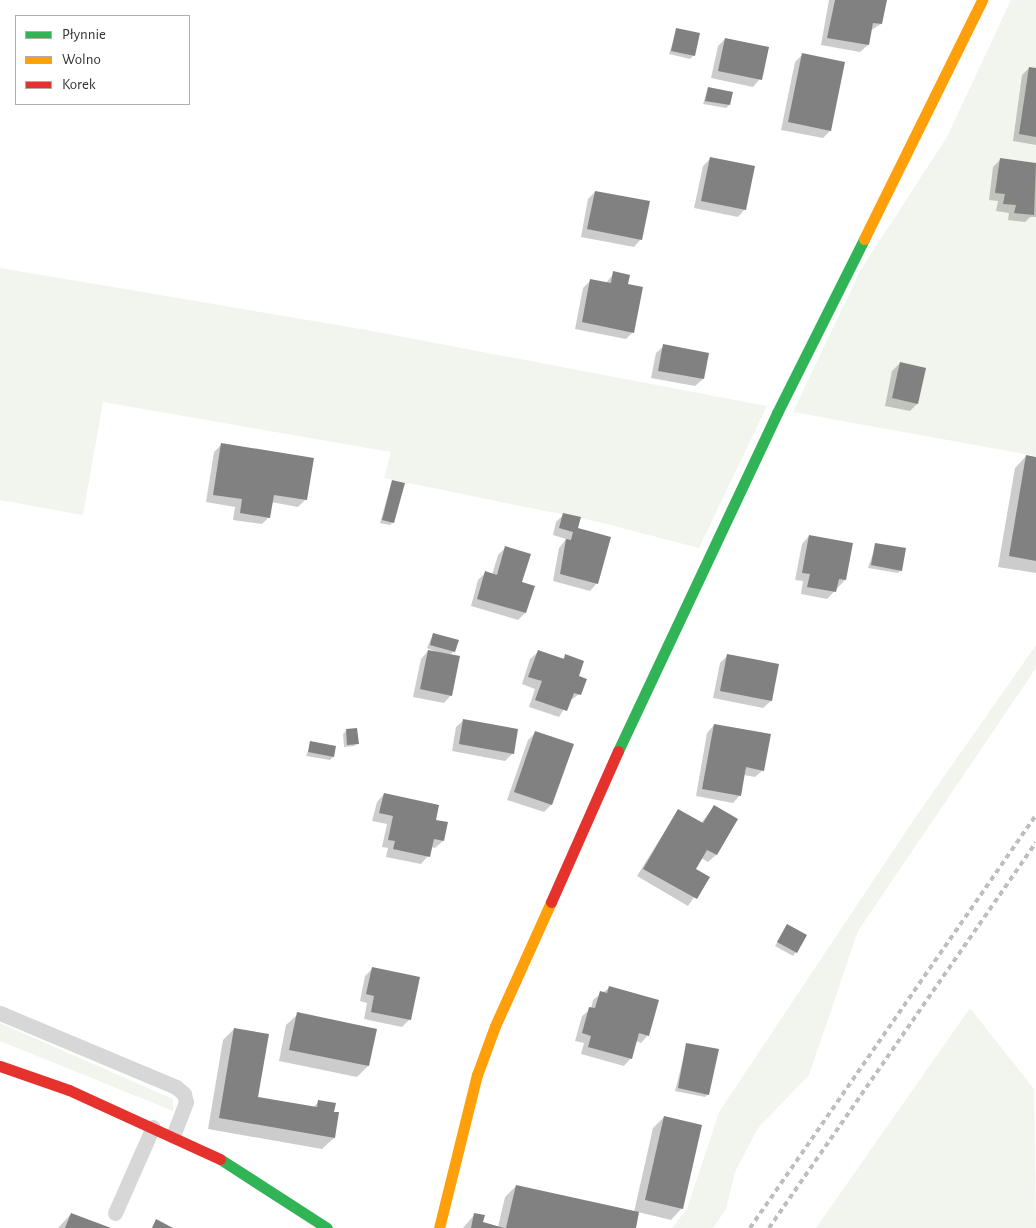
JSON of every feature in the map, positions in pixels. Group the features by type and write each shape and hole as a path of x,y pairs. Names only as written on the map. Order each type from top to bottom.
{"street":[{"path":"439,1228 477,1075 495,1026 619,750 777,414 982,0"},
{"path":"0,1066 69,1090 222,1160 327,1228"}],"lane":[{"path":"0,1013 176,1087 184,1094 186,1102 173,1136"},
{"path":"115,1213 153,1127"}],"shaded area":[{"path":"1011,0 1036,0 1036,456 793,412 860,271 947,137"},
{"path":"0,268 372,331 767,406 699,548 599,522 384,478 391,452 103,402 83,515 0,500"},
{"path":"1036,645 1036,668 858,931 809,1075 758,1128 735,1172 726,1209 713,1228 672,1228 687,1209 719,1112 915,818"},
{"path":"970,1008 1034,1089 1036,1228 816,1228"},
{"path":"0,1023 173,1099 173,1111 0,1041"}],"building":[{"path":"835,0 887,0 882,24 873,23 869,45 827,38"},
{"path":"676,28 700,33 695,56 671,51"},
{"path":"725,38 769,47 762,80 718,71"},
{"path":"802,53 845,62 831,131 788,122"},
{"path":"1029,67 1036,68 1036,137 1019,134"},
{"path":"708,87 733,92 730,105 705,101"},
{"path":"710,157 755,166 746,210 701,201"},
{"path":"1000,158 1036,163 1034,215 1014,213 1016,205 1003,204 1005,194 995,193"},
{"path":"595,191 650,201 642,240 587,229"},
{"path":"613,271 630,275 628,284 643,287 634,333 582,322 590,279 611,283"},
{"path":"663,344 709,353 704,379 658,371"},
{"path":"900,362 926,368 918,404 892,398"},
{"path":"221,443 314,458 307,500 274,495 270,518 240,513 242,499 213,495"},
{"path":"1026,455 1036,457 1036,561 1009,556"},
{"path":"392,480 405,483 394,523 382,520"},
{"path":"563,513 581,517 578,528 611,537 598,584 560,574 566,539 571,540 573,532 559,528"},
{"path":"809,535 853,543 846,580 839,579 836,592 807,587 810,574 802,573"},
{"path":"875,543 906,548 902,571 871,565"},
{"path":"505,546 531,554 522,582 535,586 526,613 477,599 485,571 497,575"},
{"path":"433,633 459,640 455,652 430,645"},
{"path":"428,650 460,656 452,696 420,689"},
{"path":"538,650 564,659 565,654 584,661 579,676 587,679 581,695 574,693 567,711 535,700 542,681 528,677"},
{"path":"727,654 779,664 772,701 720,691"},
{"path":"463,719 518,729 514,754 459,744"},
{"path":"714,724 771,734 764,771 746,767 741,796 702,789"},
{"path":"357,728 359,744 347,745 346,729"},
{"path":"535,731 574,744 552,805 514,792"},
{"path":"310,741 336,746 334,757 308,752"},
{"path":"384,793 439,805 436,820 448,822 444,841 434,839 430,857 393,849 395,841 388,840 393,816 379,813"},
{"path":"714,805 738,819 717,855 707,850 696,869 710,877 697,899 643,869 678,809 703,823"},
{"path":"787,924 807,935 797,953 777,942"},
{"path":"372,967 420,977 411,1020 371,1012 374,996 366,994"},
{"path":"609,986 659,1000 649,1036 639,1033 632,1059 588,1047 591,1036 582,1033 589,1007 595,1008 600,991 607,993"},
{"path":"297,1012 377,1029 369,1066 289,1050"},
{"path":"234,1028 269,1034 258,1097 317,1107 318,1100 336,1103 334,1112 339,1112 335,1138 219,1118"},
{"path":"686,1043 719,1049 709,1095 678,1088"},
{"path":"664,1116 702,1125 683,1209 645,1200"},
{"path":"516,1185 639,1212 636,1228 506,1228"},
{"path":"71,1213 111,1228 65,1228"},
{"path":"474,1213 485,1215 483,1222 504,1228 471,1228"},
{"path":"156,1219 173,1228 152,1228"}],"railway":[{"path":"750,1228 1036,815"},
{"path":"769,1228 1036,843"}],"traffic: fast":[{"path":"618,751 777,413 864,239"},
{"path":"220,1159 327,1228"}],"traffic: slow":[{"path":"864,239 982,0"},
{"path":"439,1228 477,1075 495,1026 551,902"}],"traffic: jam":[{"path":"551,902 618,751"},
{"path":"0,1066 69,1090 220,1159"}]}
